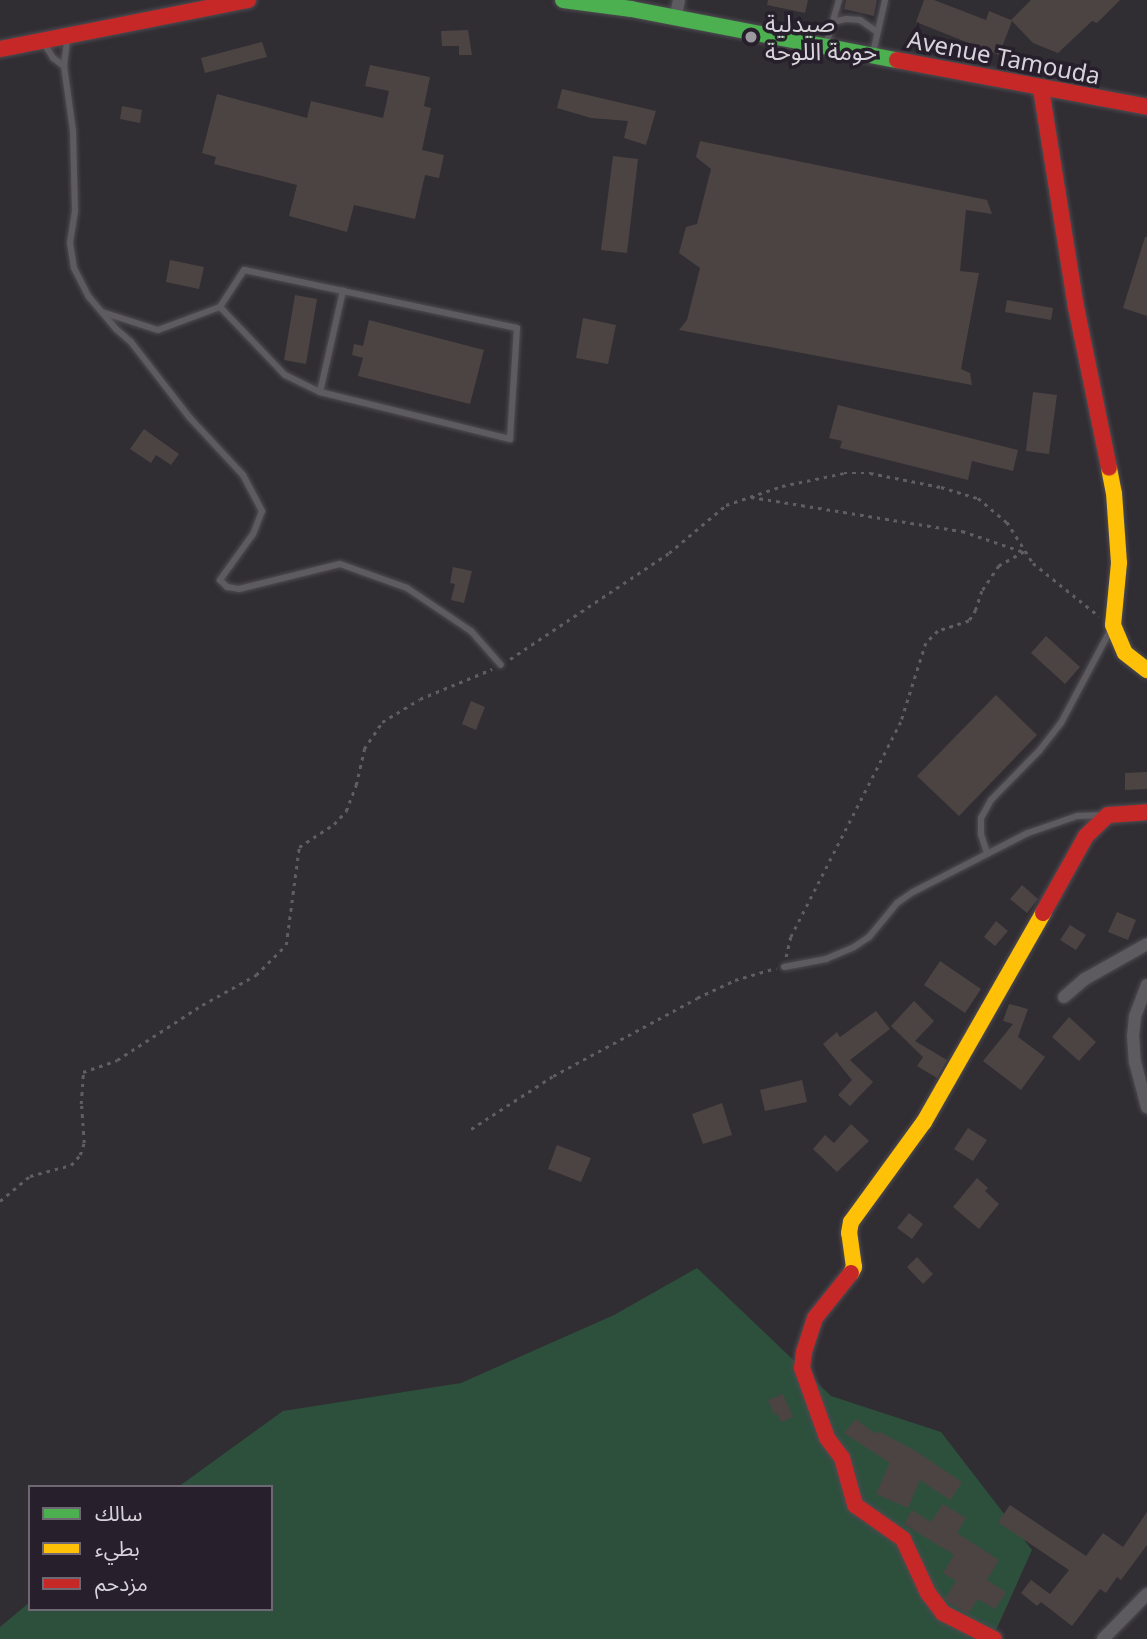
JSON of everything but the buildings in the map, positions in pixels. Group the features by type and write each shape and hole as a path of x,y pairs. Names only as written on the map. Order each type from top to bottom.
{"main road":[{"path":"0,49 248,0"},
{"name":"Avenue Tamouda","path":"562,0 632,5 675,19 826,45 1041,89 1147,107"},
{"path":"1041,89 1076,307 1114,493 1118,563 1113,625 1125,653 1147,670"},
{"path":"994,1639 943,1613 928,1593 903,1539 855,1505 842,1458 824,1430 802,1368 804,1352 815,1318 849,1279 854,1267 849,1233 851,1222 924,1122 1086,836 1108,815 1117,812 1147,812"}],"street":[{"path":"675,19 679,0"},
{"path":"1064,997 1086,979 1147,944"},
{"path":"1147,985 1135,1017 1133,1036 1135,1062 1147,1107"},
{"path":"1103,1639 1147,1594"}],"lane":[{"path":"826,45 839,0"},
{"path":"872,54 885,0"},
{"path":"833,22 860,20 877,32"},
{"path":"66,36 68,52 64,66 73,131 75,211 70,243 74,268 89,297 131,342 190,418 243,475 262,511 253,534 220,580 227,587 239,589 340,564 407,587 471,631 501,665"},
{"path":"43,40 48,52 64,66"},
{"path":"102,312 158,330 220,307 244,270 517,328 510,439 320,392 285,375 220,307"},
{"path":"320,392 344,291"},
{"path":"987,853 981,834 981,818 991,800 1040,751 1060,723 1113,625"},
{"path":"784,967 826,959 854,947 869,937 897,903 913,891 987,853 1056,822 1077,816 1108,815"}],"path":[{"path":"0,1201 30,1175 71,1165 80,1155 84,1143 81,1104 83,1072 117,1060 202,1005 256,975 286,945 299,847 334,824 346,811 356,785 364,749 382,722 420,699 501,665 669,553 726,505 747,496 844,473 870,473 963,492 992,507 1007,522 1024,552 1083,606 1113,625"},
{"path":"747,496 962,531 1024,552"},
{"path":"471,1129 553,1076 697,998 735,980 784,967 791,937 901,722 926,643 938,631 969,621 982,591 999,566 1024,552"}],"green space":[{"path":"697,1268 831,1396 941,1432 1032,1550 992,1639 0,1639 0,1627 28,1604 28,1611 273,1611 273,1485 181,1485 283,1411 461,1383 614,1315"}],"traffic: fast":[{"path":"563,0 631,9 897,60"}],"traffic: slow":[{"path":"1109,468 1114,493 1119,563 1113,625 1125,653 1147,670"},
{"path":"851,1273 854,1267 849,1233 851,1222 924,1122 1043,913"}],"traffic: jam":[{"path":"0,49 248,0"},
{"path":"897,60 1147,107"},
{"path":"1041,89 1076,307 1109,468"},
{"path":"1043,913 1086,836 1108,815 1147,812"},
{"path":"851,1273 815,1318 804,1352 802,1368 827,1438 842,1458 855,1505 903,1539 928,1593 943,1613 994,1639"}],"place":[{"name":"صيدلية حومة اللوحة","path":"751,37"}]}
